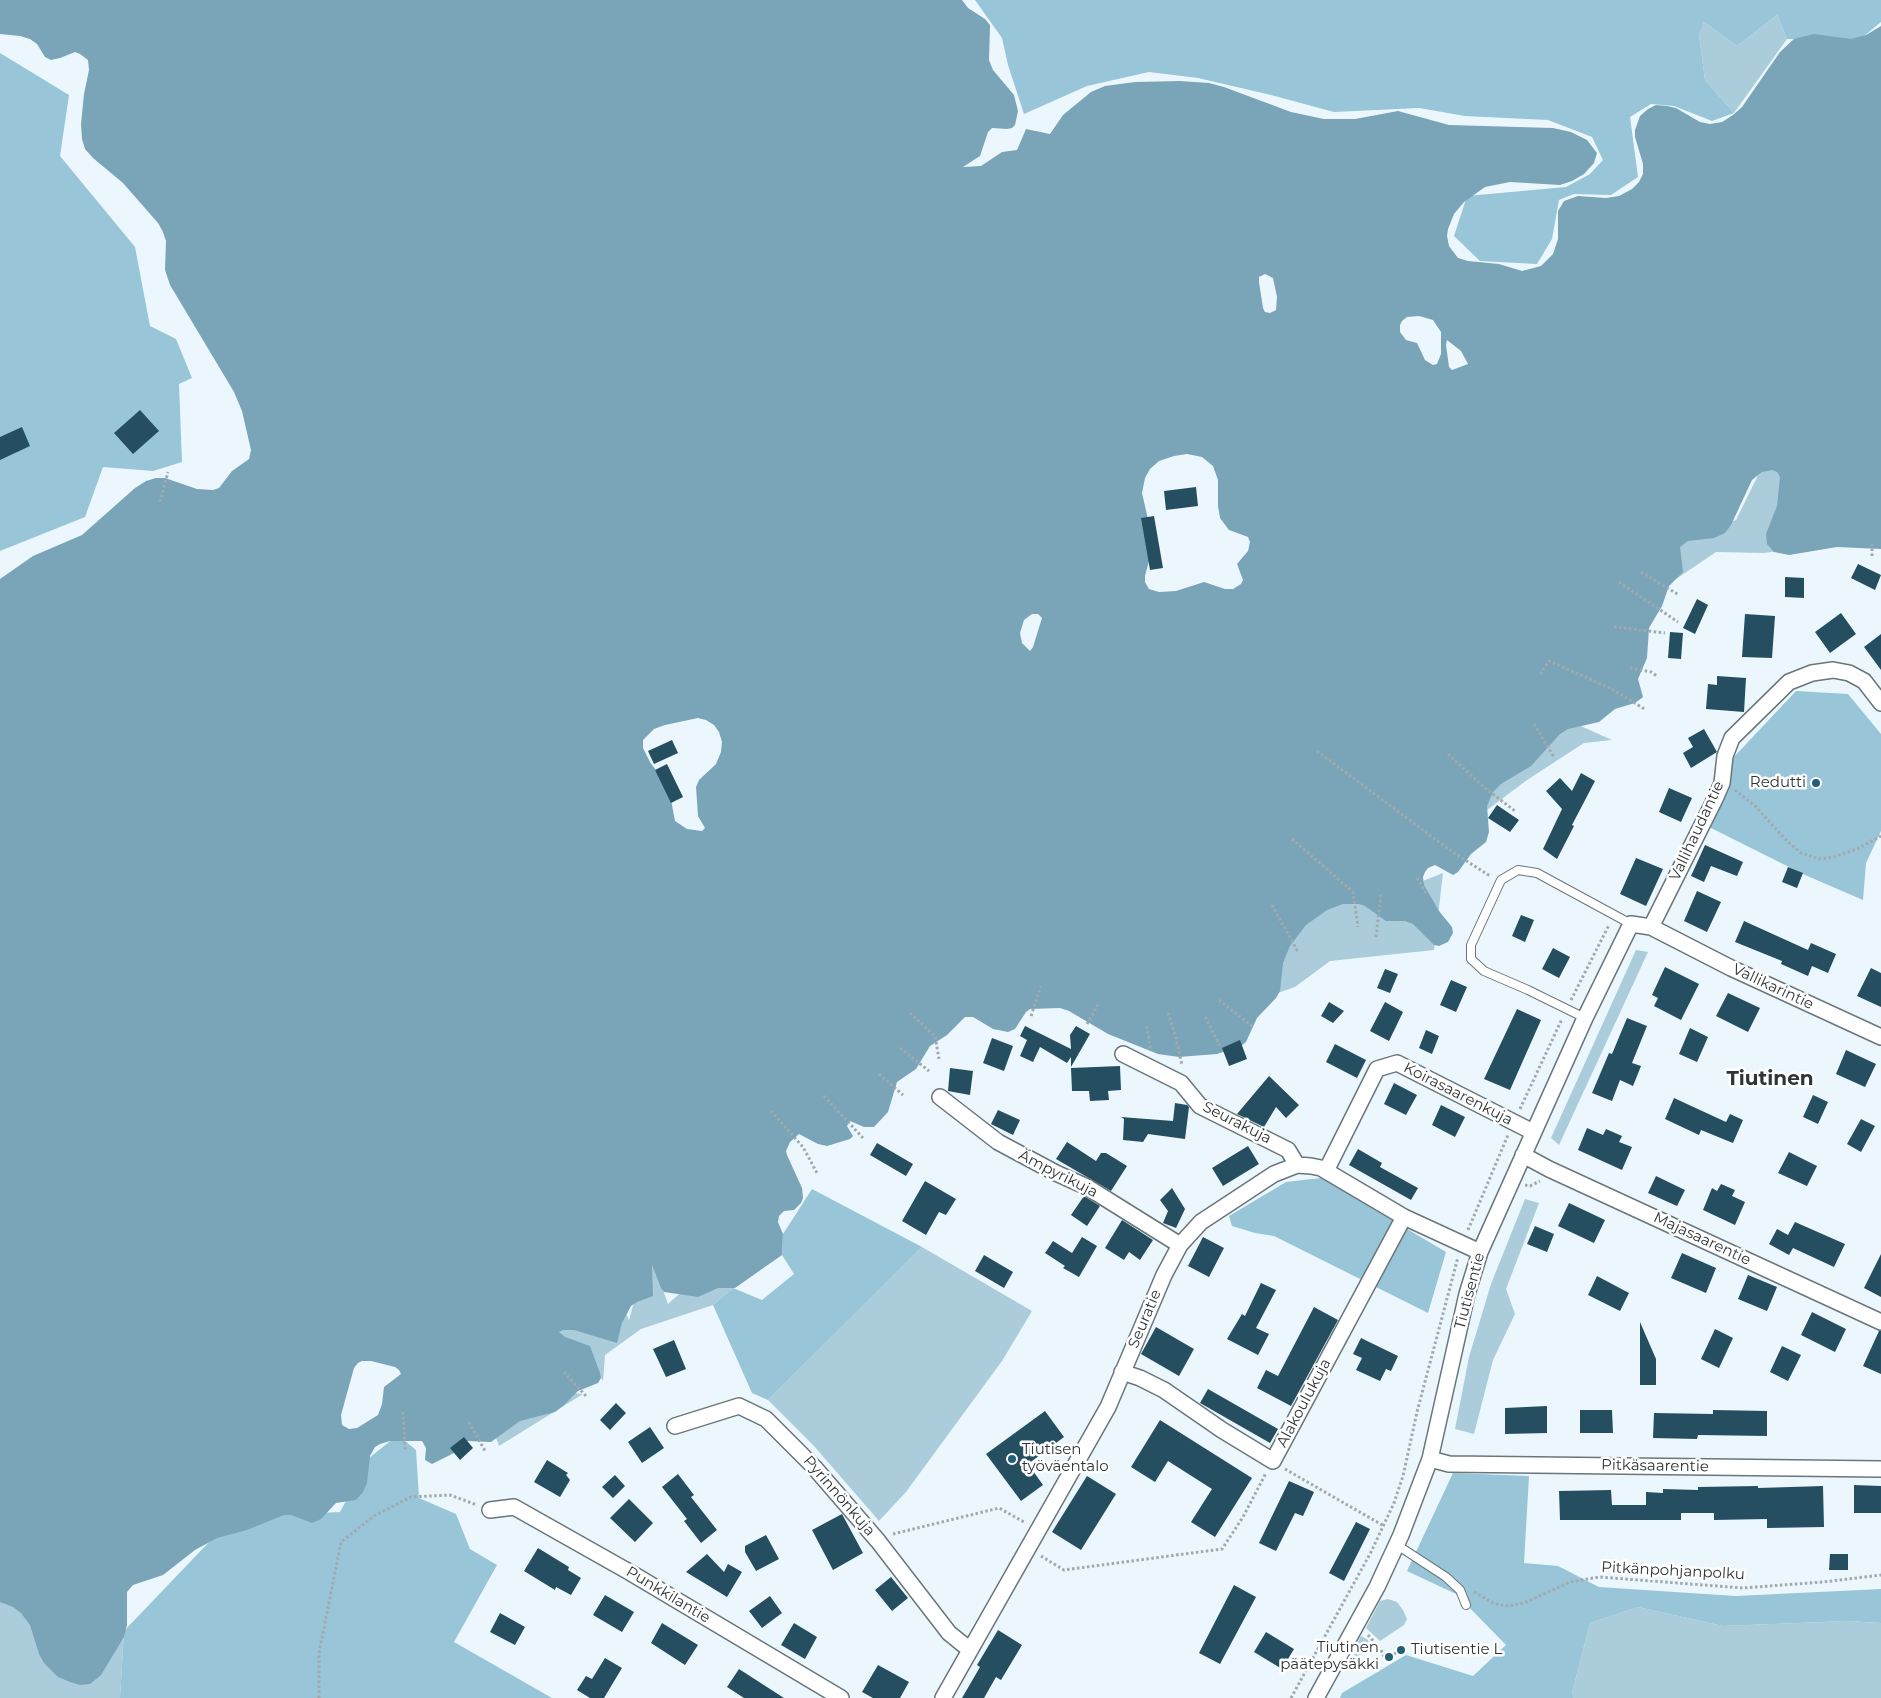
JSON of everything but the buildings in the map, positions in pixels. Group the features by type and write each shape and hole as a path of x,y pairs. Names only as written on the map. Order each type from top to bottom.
{"street":[{"name":"Vallihaudantie","path":"1651,927 1722,783 1725,756 1732,738 1789,682 1812,673 1833,670 1849,673 1864,681 1881,703"},
{"path":"1631,924 1651,927"},
{"name":"Tiutisentie","path":"1316,1698 1377,1587 1397,1545 1430,1459 1467,1294 1480,1252 1585,1018 1631,924"},
{"name":"Vallikarintie","path":"1651,927 1732,968 1881,1037"},
{"name":"Seurakuja","path":"1123,1054 1181,1084 1200,1106 1288,1150 1297,1165"},
{"name":"Koirasaarenkuja","path":"1326,1171 1377,1069 1397,1063 1533,1132"},
{"name":"Ämpyrikuja","path":"940,1097 998,1142 1087,1187 1180,1245"},
{"name":"Majasaarentie","path":"1523,1155 1549,1169 1881,1322"},
{"path":"1297,1165 1311,1166 1326,1171 1404,1217 1480,1252"},
{"name":"Seuratie","path":"943,1698 1108,1407 1164,1275 1180,1245 1201,1222 1274,1174 1297,1165"},
{"name":"Alakoulukuja","path":"1122,1372 1140,1378 1164,1390 1222,1430 1273,1461 1404,1217"},
{"name":"Pyrinnönkuja","path":"675,1426 739,1406 766,1419 814,1466 878,1541 949,1633 970,1650"},
{"name":"Pitkäsaarentie","path":"1430,1459 1448,1464 1881,1469"},
{"name":"Punkkilantie","path":"490,1510 514,1507 631,1573 842,1698"}],"lane":[{"path":"1585,1018 1484,971 1471,959 1471,945 1501,880 1518,870 1537,873 1631,924"},
{"path":"1397,1545 1446,1576 1460,1590 1466,1605"}],"path":[{"path":"160,502 168,472"},
{"path":"1872,543 1872,556"},
{"path":"1641,572 1679,595"},
{"path":"1619,582 1678,622"},
{"path":"1614,627 1665,633"},
{"path":"1540,674 1549,661 1612,689 1646,710"},
{"path":"1630,668 1650,672 1657,676"},
{"path":"1534,724 1554,757"},
{"path":"1316,751 1451,851 1490,876"},
{"path":"1448,754 1485,788 1515,811"},
{"path":"1722,783 1739,793 1755,806 1787,841 1801,853 1820,859 1834,857 1859,848 1881,836"},
{"path":"1292,839 1353,892 1358,927"},
{"path":"1417,878 1427,894"},
{"path":"1376,938 1381,892"},
{"path":"1272,905 1298,952"},
{"path":"1031,1016 1041,986"},
{"path":"1219,1000 1253,1027"},
{"path":"1087,1024 1099,1003"},
{"path":"910,1013 935,1036 939,1059"},
{"path":"1168,1013 1175,1034 1182,1067"},
{"path":"1204,1017 1221,1048"},
{"path":"1145,1055 1150,1048 1147,1026"},
{"path":"900,1048 928,1071"},
{"path":"879,1074 903,1095"},
{"path":"824,1096 863,1138"},
{"path":"771,1111 803,1148 817,1173"},
{"path":"564,1372 586,1397"},
{"path":"403,1412 405,1450"},
{"path":"469,1422 485,1451"},
{"path":"1028,1547 1064,1570 1222,1549 1243,1517 1273,1461 1384,1526"},
{"path":"319,1698 318,1653 341,1542 374,1516 411,1497 450,1495 490,1510"},
{"path":"878,1541 889,1535 999,1508 1038,1530"},
{"name":"Pitkänpohjanpolku","path":"1470,1590 1495,1604 1509,1606 1524,1603 1570,1582 1599,1577 1743,1588 1823,1582 1881,1575"},
{"path":"1385,1659 1401,1650"}],"shaded area":[{"path":"0,0 962,0 968,8 985,19 990,25 989,60 993,70 1014,95 1018,111 1015,125 1007,129 992,128 988,132 980,156 963,167 981,166 1002,152 1017,150 1026,129 1050,134 1063,115 1091,92 1105,86 1135,82 1180,81 1209,83 1291,112 1324,119 1355,119 1398,111 1449,125 1553,128 1571,132 1587,140 1597,153 1594,163 1584,174 1560,185 1510,182 1485,187 1464,202 1454,214 1448,229 1449,246 1458,258 1468,261 1499,264 1522,271 1541,266 1553,254 1558,239 1558,211 1564,201 1578,196 1606,198 1619,196 1632,189 1639,182 1643,174 1643,164 1635,137 1635,130 1640,116 1648,109 1656,105 1667,106 1676,108 1700,122 1710,124 1722,122 1742,107 1780,52 1794,39 1814,34 1851,39 1866,35 1881,26 1881,549 1837,547 1789,555 1774,552 1767,544 1766,534 1777,506 1780,477 1777,472 1772,470 1762,472 1752,480 1731,525 1725,533 1714,538 1688,541 1680,547 1683,572 1669,586 1662,606 1649,628 1647,658 1638,679 1643,697 1635,703 1615,709 1599,722 1568,729 1560,734 1531,766 1501,784 1493,792 1487,806 1489,832 1486,842 1471,854 1458,872 1453,875 1435,865 1428,868 1425,872 1423,877 1424,885 1439,911 1452,927 1453,933 1448,942 1439,946 1434,945 1413,924 1405,921 1386,921 1365,906 1359,904 1343,904 1327,910 1306,925 1290,946 1283,963 1280,991 1257,1018 1246,1042 1241,1046 1217,1054 1179,1057 1158,1054 1108,1034 1069,1011 1060,1008 1030,1009 1015,1029 1008,1032 993,1029 973,1017 965,1017 947,1035 930,1046 916,1069 897,1082 888,1112 874,1127 864,1127 850,1121 847,1126 853,1136 850,1139 827,1146 818,1144 799,1134 790,1142 786,1151 802,1188 803,1198 794,1210 784,1211 779,1216 778,1222 783,1234 782,1255 735,1288 718,1288 698,1297 664,1292 652,1265 653,1296 631,1306 622,1323 617,1343 574,1330 559,1332 565,1337 590,1346 600,1373 601,1378 598,1383 578,1391 555,1412 520,1421 491,1442 467,1441 456,1452 432,1464 425,1460 426,1448 422,1441 390,1441 380,1444 375,1447 370,1456 367,1483 363,1492 356,1500 336,1503 321,1519 312,1523 291,1515 284,1515 247,1530 217,1538 195,1550 163,1575 133,1585 127,1592 127,1625 124,1637 101,1675 90,1684 80,1685 58,1677 44,1663 39,1654 30,1625 21,1613 13,1607 0,1602 0,579 33,556 82,535 135,488 146,481 165,478 197,489 213,490 219,488 232,471 249,459 251,450 242,411 234,392 170,285 165,270 166,241 163,232 158,223 123,183 85,149 81,124 89,70 88,60 75,52 51,60 45,57 37,44 30,39 0,34","holes":["1265,274 1273,278 1277,297 1276,310 1270,313 1265,312 1263,308 1259,277","1419,316 1433,320 1441,332 1441,354 1437,364 1433,365 1425,360 1417,343 1406,340 1400,332 1402,321 1407,317","1447,340 1461,351 1468,364 1452,370 1449,367 1446,345","1187,454 1202,457 1213,466 1218,480 1220,518 1229,530 1248,537 1250,542 1248,551 1237,564 1243,580 1241,584 1233,589 1225,589 1204,582 1176,591 1159,592 1149,589 1145,582 1145,576 1149,561 1150,528 1142,493 1145,478 1150,469 1159,461","1032,614 1038,614 1042,618 1030,651 1022,643 1020,633 1024,620","698,718 714,725 719,732 722,742 721,752 716,764 699,780 696,787 698,816 705,828 702,831 687,829 675,821 665,783 650,762 643,748 643,740 654,729","362,1361 371,1361 395,1367 401,1374 384,1387 382,1404 378,1415 357,1428 349,1429 342,1425 341,1415 354,1368"]},
{"path":"975,0 1881,0 1881,22 1858,41 1787,39 1777,15 1737,46 1704,22 1699,35 1705,80 1734,113 1712,121 1674,106 1651,104 1630,117 1638,177 1611,195 1574,194 1559,200 1552,239 1537,264 1480,261 1454,236 1467,196 1566,187 1590,174 1603,160 1592,137 1548,120 1465,116 1419,108 1334,112 1198,78 1149,72 1087,86 1024,114 1008,65 1002,38"},
{"path":"1777,15 1787,39 1734,113 1705,80 1699,35 1704,22 1737,46"},
{"path":"0,53 69,95 60,156 135,247 150,326 176,339 192,378 179,384 182,462 153,471 103,467 85,517 0,551"},
{"path":"1781,444 1798,549 1763,553 1716,552 1676,579 1652,552 1736,520 1767,457"},
{"path":"1796,691 1848,694 1881,734 1881,831 1866,863 1863,900 1805,875 1709,827 1730,786 1732,759"},
{"path":"1563,718 1612,740 1584,743 1527,780 1471,822 1514,753"},
{"path":"1443,873 1434,950 1330,961 1295,987 1269,996 1277,930 1357,883 1388,895"},
{"path":"1636,950 1648,952 1559,1145 1551,1138"},
{"path":"1321,1178 1446,1252 1428,1313 1274,1236 1232,1226 1229,1216 1286,1182"},
{"path":"812,1189 922,1247 768,1400 752,1393 713,1305 733,1288 762,1300 794,1274 782,1255 783,1234"},
{"path":"1525,1199 1539,1203 1506,1289 1515,1314 1493,1360 1474,1434 1455,1429 1469,1357 1491,1284"},
{"path":"922,1247 1032,1311 1002,1361 906,1492 879,1521 814,1446 768,1400"},
{"path":"652,1258 668,1304 717,1260 733,1288 713,1305 641,1329 605,1355 603,1381 580,1343 522,1323 609,1277 629,1320 637,1291"},
{"path":"551,1391 583,1394 499,1446 491,1424"},
{"path":"398,1435 416,1450 419,1498 456,1514 470,1549 497,1565 454,1642 552,1698 120,1698 124,1631 212,1539 247,1517 340,1512 369,1458"},
{"path":"1453,1473 1529,1476 1524,1563 1558,1566 1599,1587 1736,1596 1881,1589 1881,1623 1847,1621 1723,1626 1638,1607 1590,1623 1572,1693 1574,1698 1340,1698 1342,1693 1406,1655 1473,1676 1506,1645 1456,1594 1407,1571"},
{"path":"0,1595 124,1631 120,1698 0,1698"},
{"path":"1388,1599 1397,1602 1407,1619 1404,1625 1380,1641 1366,1628 1380,1601"},
{"path":"1638,1607 1723,1626 1847,1621 1881,1623 1881,1698 1574,1698 1572,1693 1590,1623"},
{"path":"1361,1636 1368,1640 1371,1648 1356,1657 1353,1652"}],"place":[{"name":"Redutti","path":"1816,783"},
{"name":"Tiutisen työväentalo","path":"1012,1459"},
{"name":"Tiutisentie L","path":"1401,1650"},
{"name":"Tiutinen päätepysäkki","path":"1389,1657"}],"district":[{"name":"Tiutinen","path":"1770,1079"}]}
